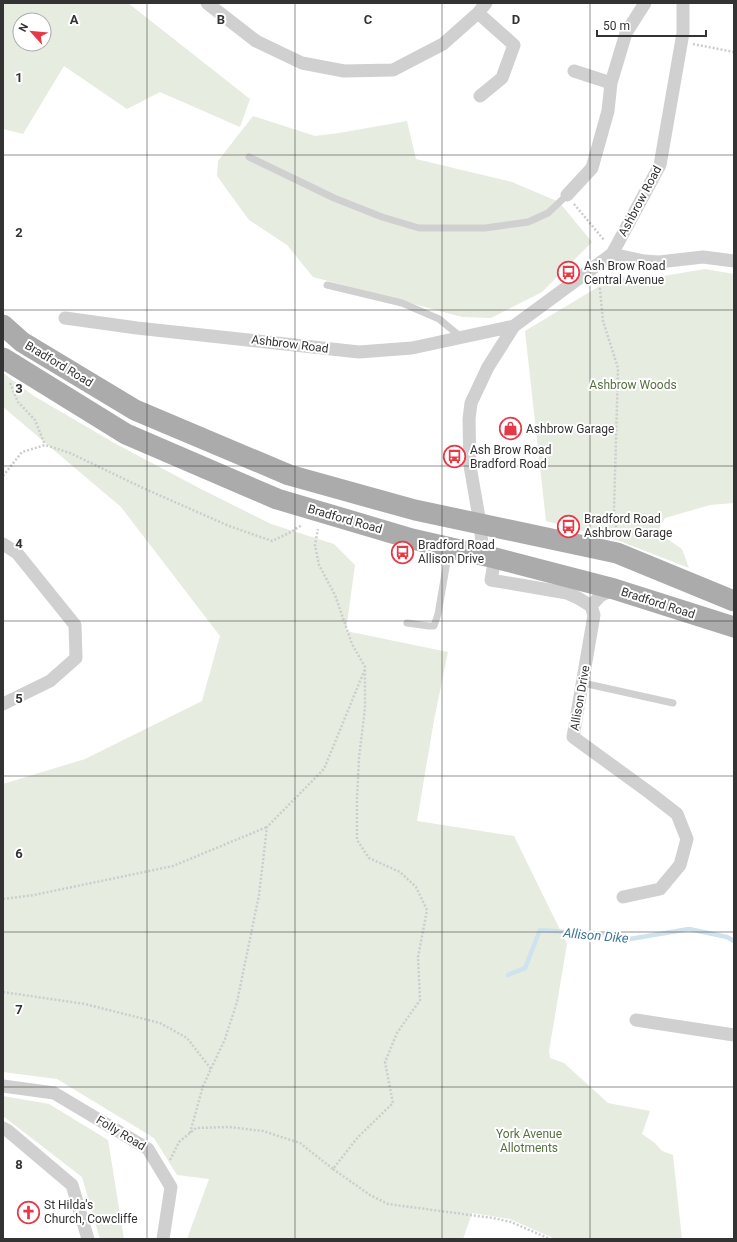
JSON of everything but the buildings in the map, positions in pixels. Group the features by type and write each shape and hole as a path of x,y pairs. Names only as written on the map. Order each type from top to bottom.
{"main road":[{"name":"Bradford Road","path":"3,325 22,342 135,410 289,475 416,510 616,553 734,601"},
{"name":"Bradford Road","path":"5,367 126,434 277,499 412,539 614,589 734,627"}],"street":[{"path":"207,3 256,41 302,63 344,71 393,70 443,44 482,8 514,45 502,78 480,96"},
{"path":"567,195 592,168 608,111 611,83 626,33 645,3"},
{"name":"Ashbrow Road","path":"489,557 480,524 470,466 469,419 471,403 488,367 514,326 613,253 660,165 683,33 683,3"},
{"path":"574,71 611,83"},
{"path":"613,253 644,261 659,262 704,257 734,261"},
{"name":"Ashbrow Road","path":"65,318 137,328 250,339 359,352 412,348 514,326"},
{"path":"3,544 17,552 75,625 76,658 50,681 3,704"},
{"path":"489,557 491,580 567,593 591,606 600,596 614,589"},
{"name":"Allison Drive","path":"591,606 594,615 573,737 677,814 687,839 680,865 660,889 623,896"},
{"path":"636,1020 734,1035"},
{"name":"Folly Road","path":"3,1086 54,1093 148,1148 171,1187 162,1239"},
{"path":"3,1128 72,1185 88,1239"}],"lane":[{"path":"249,157 334,198 382,217 419,228 484,228 528,222 548,213 567,195"},
{"path":"327,285 402,303 439,319 461,337"},
{"path":"407,623 434,626 438,614 449,548"},
{"path":"583,683 674,703"}],"path":[{"path":"681,42 734,52"},
{"path":"567,195 613,253"},
{"path":"597,265 603,321 618,368 614,510 617,534 622,539"},
{"path":"5,367 18,402 35,420 45,445"},
{"path":"3,476 22,452 45,445 70,452 143,488 229,526 272,541 289,533 321,512"},
{"path":"321,512 315,545 319,565 335,595 352,644 366,667 365,708 359,758 357,840 369,858 400,872 416,887 427,910 418,957 420,1000 397,1033 385,1062 393,1104 358,1137 333,1168"},
{"path":"3,899 34,895 173,866 267,827 324,769 366,667"},
{"path":"190,1134 203,1086 225,1039 237,1002 259,895 267,827"},
{"path":"3,992 85,1004 160,1023 187,1038 211,1069"},
{"path":"164,1174 179,1142 196,1128 228,1127 263,1132 300,1143 370,1195 388,1204 494,1218 511,1222 550,1239"}],"green space":[{"path":"3,3 128,3 250,99 240,127 160,92 127,109 64,66 23,134 3,129"},
{"path":"253,116 315,136 407,121 416,159 512,182 559,202 592,242 542,292 491,318 462,317 313,277 287,245 249,220 217,176 218,161"},
{"name":"Ashbrow Woods","path":"705,269 734,274 734,503 710,505 665,518 657,532 682,549 689,568 617,540 546,521 525,331 618,275 634,281"},
{"name":"York Avenue Allotments","path":"3,373 34,396 116,444 199,488 271,524 334,544 355,565 346,631 448,652 434,720 417,821 514,836 567,944 549,1051 550,1058 564,1063 608,1103 650,1111 642,1134 655,1143 662,1151 673,1155 682,1239 555,1239 510,1219 472,1213 463,1239 187,1239 209,1179 177,1175 154,1138 57,1079 3,1072 3,784 85,759 202,701 220,636 121,507 3,407"},
{"path":"3,1096 49,1104 108,1140 124,1239 100,1239 82,1177 3,1116"}],"waterway":[{"name":"Allison Dike","path":"508,975 525,968 540,930 605,935 624,940 689,929 727,937 734,941"}],"place":[{"name":"Ash Brow Road Central Avenue","path":"568,273"},
{"name":"Ashbrow Garage","path":"510,429"},
{"name":"Ash Brow Road Bradford Road","path":"454,457"},
{"name":"Bradford Road Ashbrow Garage","path":"569,526"},
{"name":"Bradford Road Allison Drive","path":"403,552"},
{"name":"St Hilda's Church, Cowcliffe","path":"29,1212"}]}
